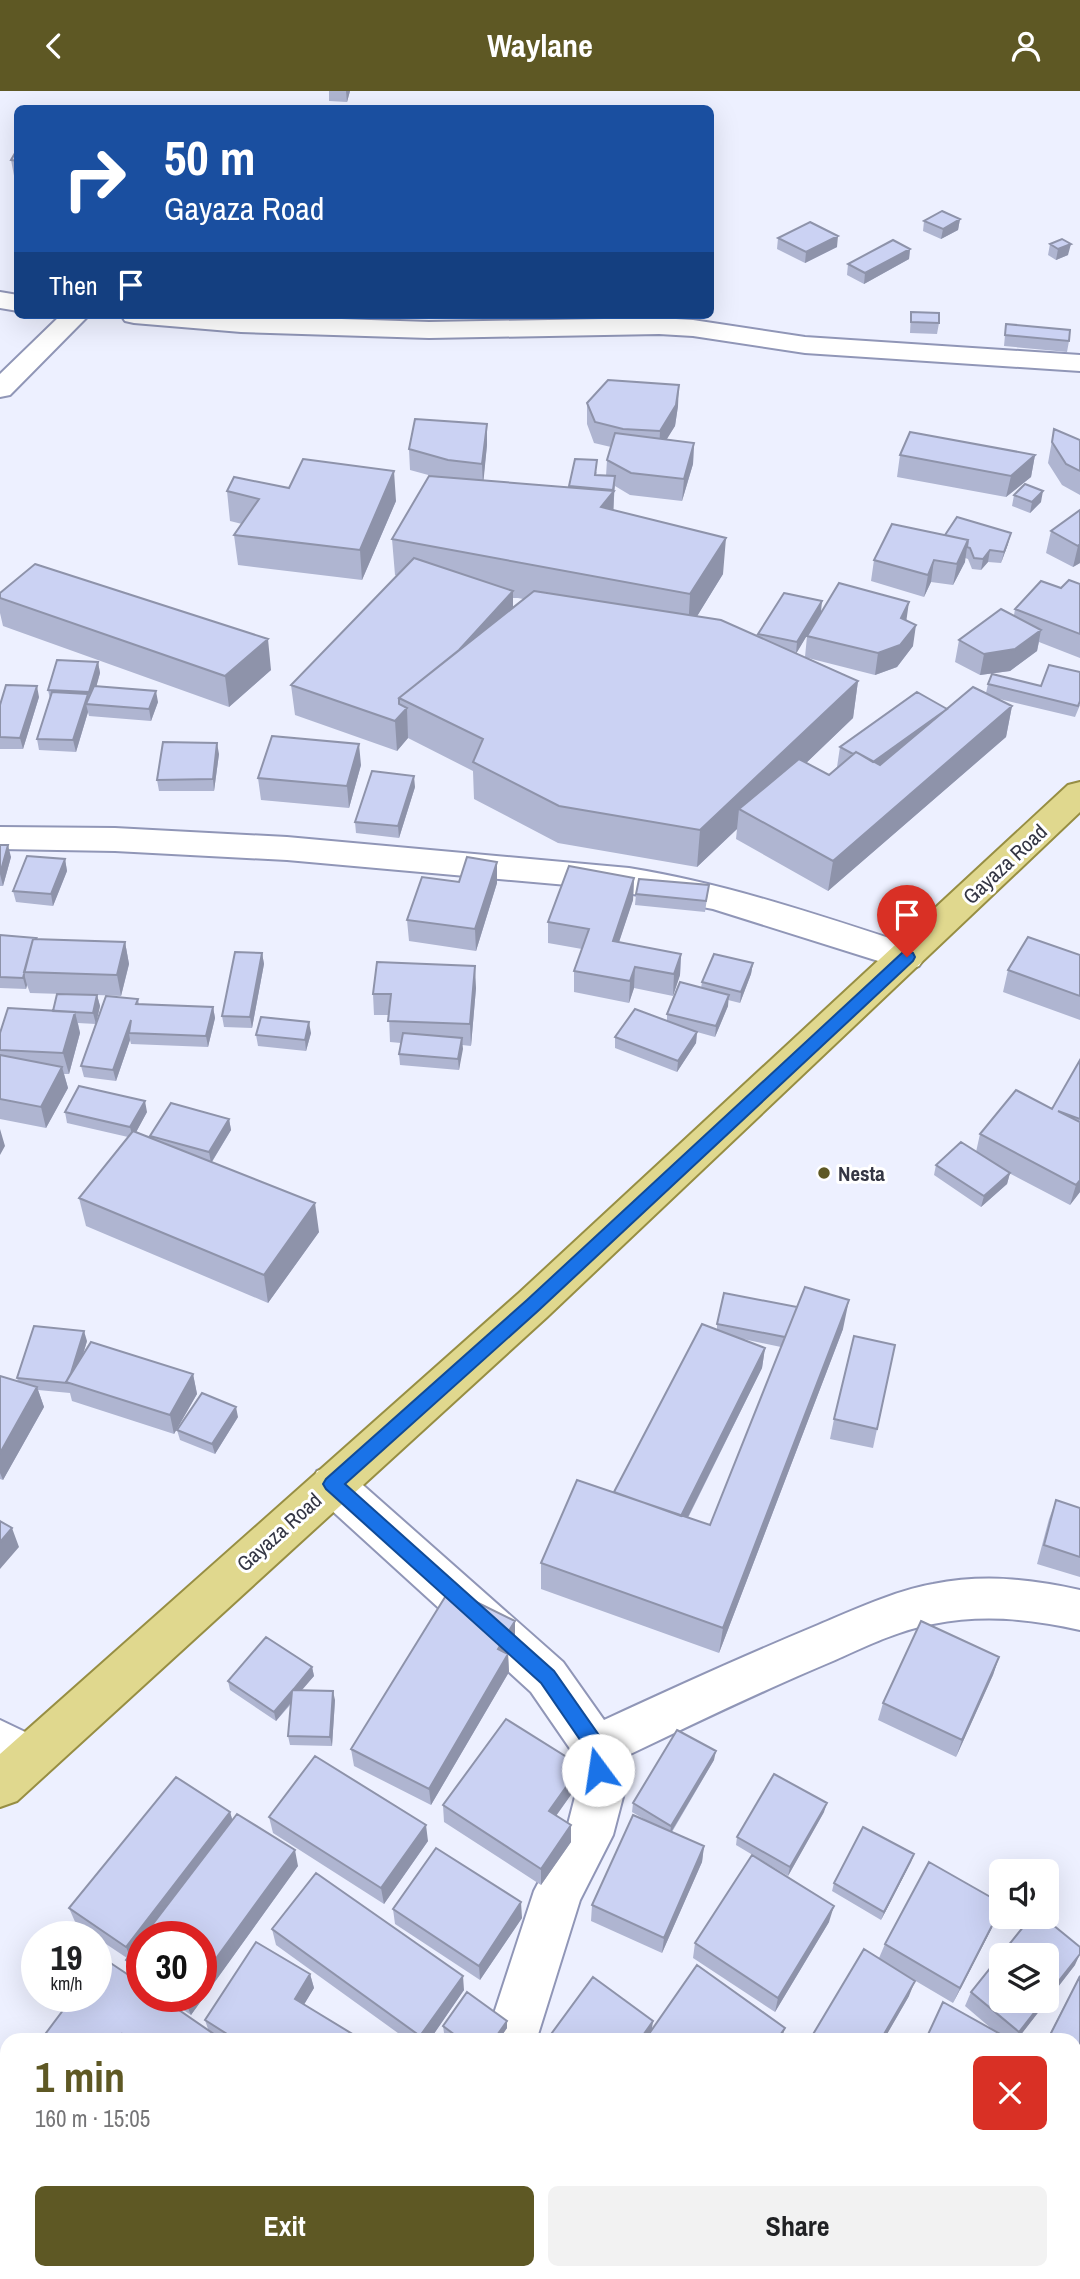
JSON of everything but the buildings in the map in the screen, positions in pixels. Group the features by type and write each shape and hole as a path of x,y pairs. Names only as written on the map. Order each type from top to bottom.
{"main road":[{"name":"Gayaza Road","path":"10,1762 332,1484 533,1305 1080,793"}],"street":[{"path":"0,389 72,319"},
{"path":"182,319 241,324 429,330 659,326 693,328 805,345 1080,363"},
{"path":"0,838 213,844 407,857 617,879 683,890 751,906 907,957"},
{"path":"332,1484 547,1677 596,1747 600,1793 589,1835 558,1891 513,2033"},
{"path":"596,1747 763,1669 858,1629 931,1604 976,1599 1029,1599 1080,1610"}],"place":[{"name":"Nesta","path":"824,1173"}],"route":[{"path":"598,1770 596,1747 547,1677 332,1484 533,1305 907,957"}]}
